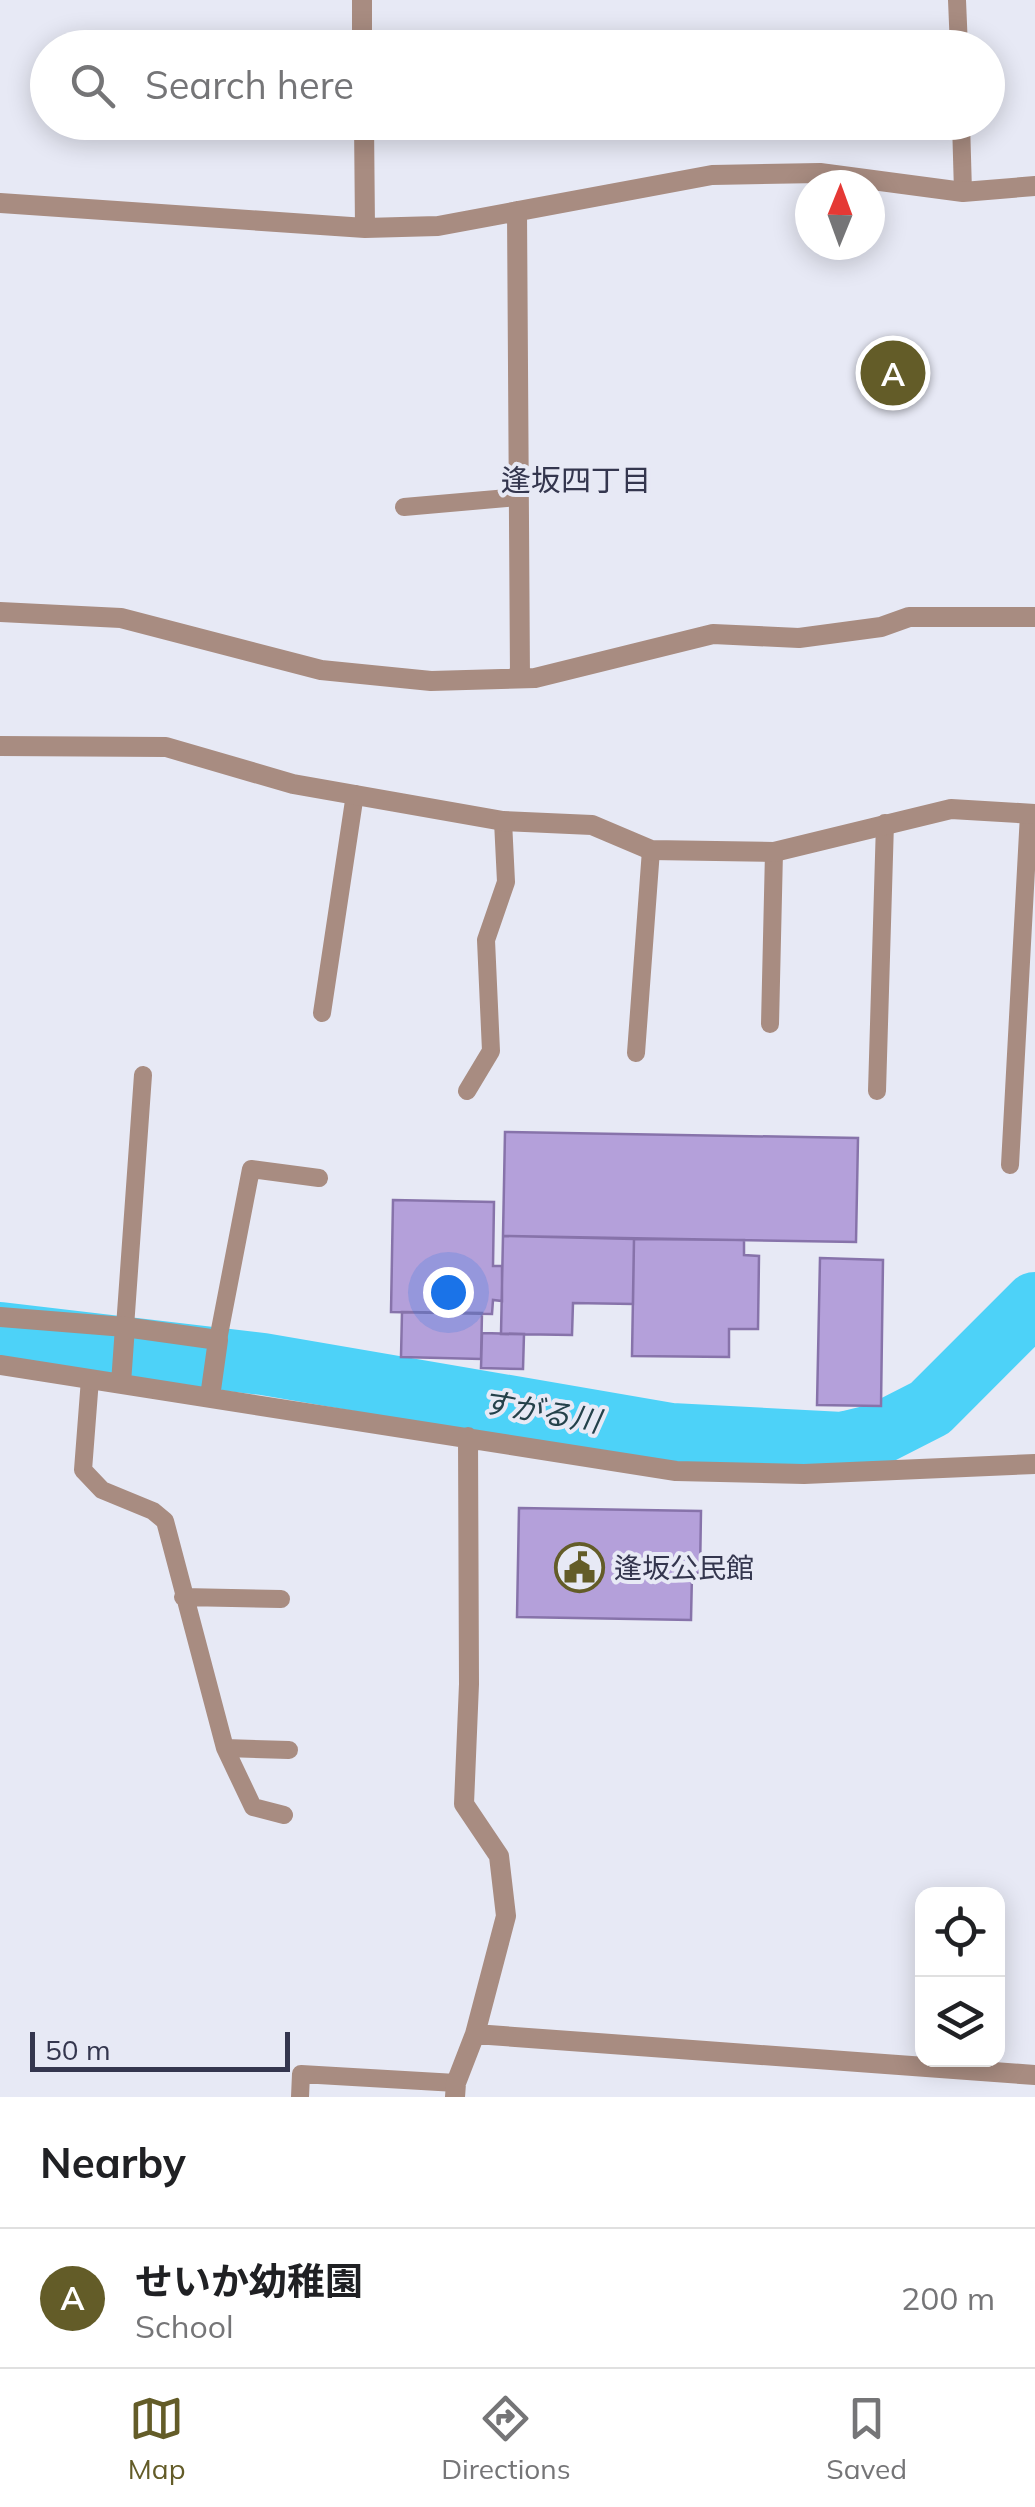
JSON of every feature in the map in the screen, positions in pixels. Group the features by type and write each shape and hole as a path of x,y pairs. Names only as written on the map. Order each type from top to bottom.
{"street":[{"path":"362,0 362,30"},
{"path":"364,140 366,228"},
{"path":"0,204 366,228 438,226 712,175 820,173 963,192 1035,186"},
{"path":"517,211 520,678"},
{"path":"0,612 121,618 321,670 431,682 535,678 713,634 799,638 880,627 909,617 1035,618"},
{"path":"0,746 166,747 292,784 503,820 592,825 651,850 774,852 950,809 1032,814"},
{"path":"0,1317 218,1343 211,1386"},
{"path":"121,1375 124,1333"},
{"path":"0,1366 90,1379 121,1375 211,1386 676,1471 804,1474 1035,1464"},
{"path":"456,2090 476,2034 506,1916 498,1856 464,1804 469,1684 468,1436"},
{"path":"476,2034 1035,2075"}],"lane":[{"path":"957,0 958,30"},
{"path":"962,140 963,192"},
{"path":"404,507 518,497"},
{"path":"322,1012 355,794"},
{"path":"1010,1165 1032,814"},
{"path":"467,1092 491,1051 486,940 506,882 503,820"},
{"path":"877,1091 885,822"},
{"path":"636,1053 651,850"},
{"path":"770,1024 774,852"},
{"path":"124,1333 143,1075"},
{"path":"218,1343 251,1169 319,1178"},
{"path":"90,1379 84,1470 102,1490 154,1512 165,1522 225,1748 253,1806 284,1815"},
{"path":"183,1597 281,1599"},
{"path":"225,1748 290,1750"},
{"path":"300,2097 301,2074 456,2090"}],"building":[{"path":"505,1132 858,1138 856,1242 503,1236"},
{"path":"393,1200 494,1202 493,1266 502,1266 502,1301 493,1300 492,1314 391,1312"},
{"path":"503,1236 634,1239 633,1304 573,1303 572,1335 501,1334"},
{"path":"634,1239 744,1240 744,1255 759,1256 758,1329 729,1329 729,1357 632,1356"},
{"path":"820,1258 883,1260 881,1406 817,1405"},
{"path":"402,1312 482,1313 481,1359 401,1357"},
{"path":"482,1333 524,1334 523,1369 481,1368"},
{"path":"519,1508 701,1511 700,1573 692,1573 691,1620 517,1617"}],"waterway":[{"name":"すがる川","path":"0,1333 263,1364 671,1434 842,1443 879,1434 930,1408 1035,1303"}],"place":[{"name":"せいか幼稚園","path":"893,373"},
{"name":"逢坂公民館","path":"579,1568"}],"district":[{"name":"逢坂四丁目","path":"576,481"}]}
